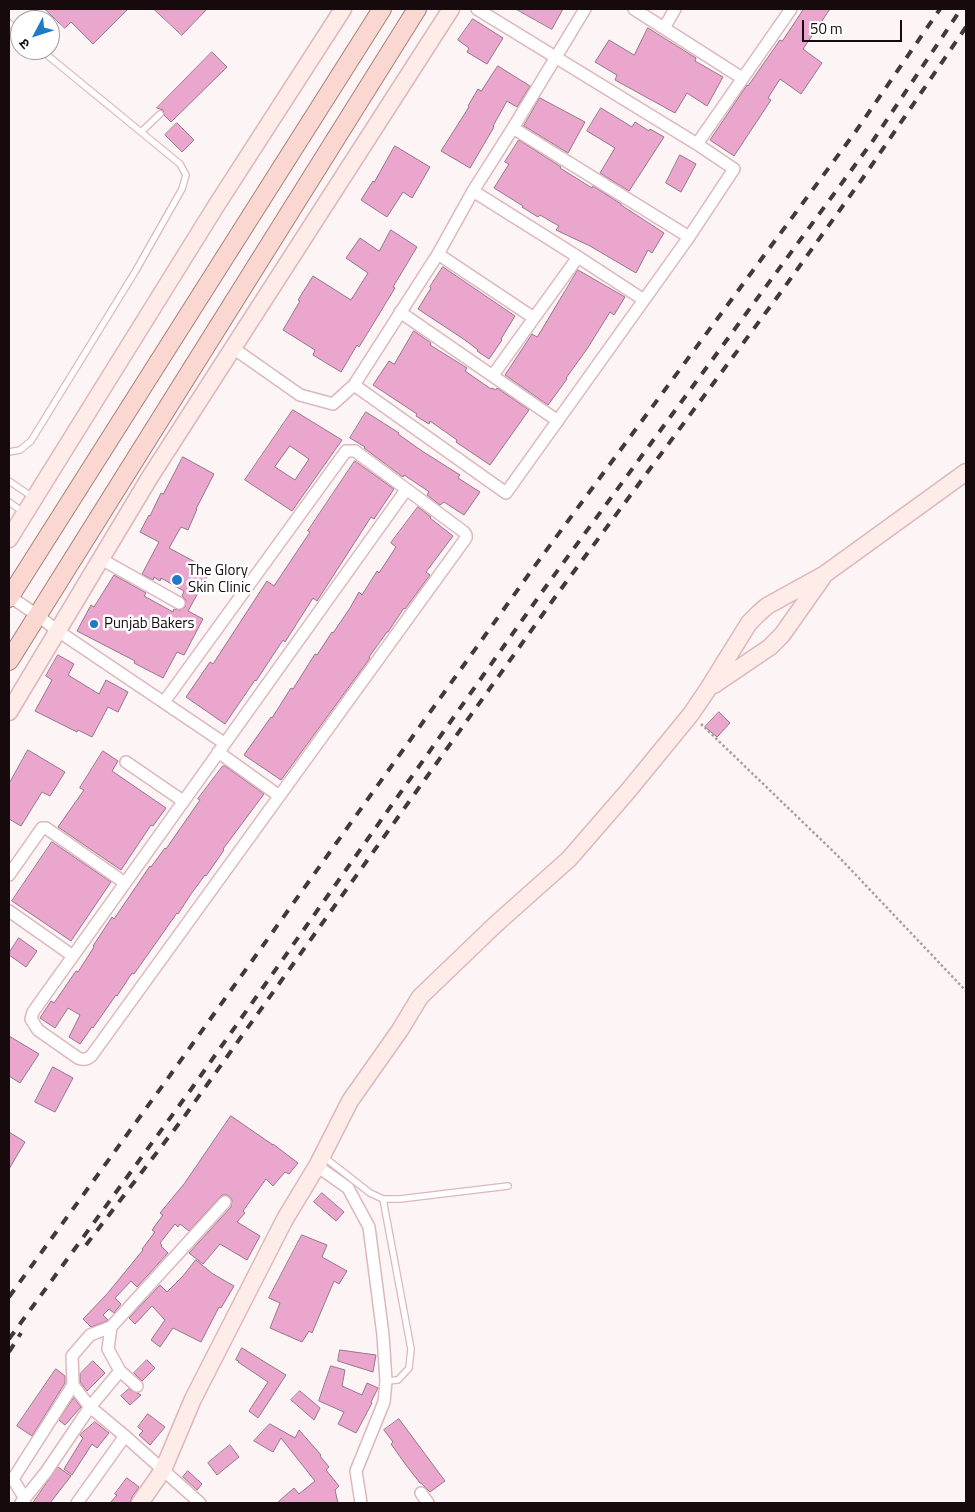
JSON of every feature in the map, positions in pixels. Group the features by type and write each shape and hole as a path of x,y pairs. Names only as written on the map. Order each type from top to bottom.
{"main road":[{"path":"9,597 382,9"},
{"path":"9,661 416,9"}],"street":[{"path":"9,539 216,206 344,9"},
{"path":"9,712 150,478 451,9"},
{"path":"354,385 506,493 689,237 734,169 697,144 476,9"},
{"path":"233,348 300,395 333,404 354,385 438,254 473,191 585,9"},
{"path":"634,9 742,78"},
{"path":"664,28 676,9"},
{"path":"697,144 791,9"},
{"path":"513,128 689,237"},
{"path":"473,191 644,300"},
{"path":"438,254 534,318"},
{"path":"493,375 578,257"},
{"path":"400,312 558,421"},
{"path":"164,702 346,451 355,451 466,535 466,538 88,1059 78,1058 38,1030 31,1018 33,1012 406,490"},
{"path":"140,1503 163,1470 193,1399 285,1219 320,1161 350,1101 400,1030 420,997 496,924 569,859 691,714 749,623 759,613 768,606 826,574 966,472"},
{"path":"101,559 179,604"},
{"path":"708,689 770,647 782,635 826,574"},
{"path":"9,597 37,614 58,631 164,702 278,795"},
{"path":"126,762 183,801"},
{"path":"9,875 42,828 46,828 125,883"},
{"path":"9,911 73,956"},
{"path":"320,1161 348,1188 370,1226 383,1335 386,1381 384,1402 356,1471 361,1503"},
{"path":"120,1371 90,1407 46,1472 23,1501 13,1478 73,1385 72,1356 90,1335 111,1327 225,1202"},
{"path":"111,1327 108,1349 120,1371 137,1386"},
{"path":"73,1385 90,1407 126,1436 200,1503"},
{"path":"77,1503 126,1436"},
{"path":"421,1493 428,1503"}],"lane":[{"path":"9,452 20,450 31,440 135,272 184,184 185,171 180,164 53,60"},
{"path":"141,132 160,114"},
{"path":"9,481 35,498"},
{"path":"9,502 25,513"},
{"path":"320,1161 383,1200 508,1186"},
{"path":"383,1200 411,1349 409,1368 398,1380 386,1381"}],"path":[{"path":"691,714 837,855 966,991"}],"building":[{"path":"128,9 93,44 71,22 65,28 60,23 60,10 46,10"},
{"path":"154,9 207,9 182,35"},
{"path":"516,9 563,9 552,29"},
{"path":"804,9 830,9 803,49 822,63 801,94 780,79 768,98 771,100 734,156 710,140 747,85 780,40 782,41"},
{"path":"473,19 503,38 487,64 467,52 469,48 458,40"},
{"path":"648,28 696,58 695,61 723,77 707,106 687,93 675,113 615,80 617,75 595,62 609,40 634,55"},
{"path":"212,52 227,67 171,122 164,115 163,110 157,108"},
{"path":"498,66 530,86 517,107 507,101 470,168 441,151 478,89 481,91"},
{"path":"540,98 585,122 568,153 524,126"},
{"path":"601,108 632,127 635,122 649,131 650,129 664,137 629,191 600,173 615,148 587,131"},
{"path":"177,123 194,140 182,152 165,135"},
{"path":"519,140 664,233 652,253 648,250 636,273 590,246 556,230 559,226 540,215 538,217 494,188 509,164 505,162"},
{"path":"395,146 430,167 412,198 403,192 387,217 361,200"},
{"path":"680,155 696,164 681,192 666,183"},
{"path":"391,230 417,247 393,287 395,288 359,347 357,345 341,372 313,355 315,350 283,330 313,276 351,300 368,273 346,258 360,238 379,251"},
{"path":"443,267 515,316 489,359 465,340 418,309"},
{"path":"578,270 625,297 614,315 610,312 548,405 505,375 532,334 537,337"},
{"path":"414,331 431,343 430,345 467,368 465,371 491,389 496,390 497,388 529,410 490,465 456,442 457,440 430,421 429,424 416,416 417,414 373,385 389,361 394,364"},
{"path":"293,410 342,440 292,511 245,480","holes":["290,446 309,459 295,480 275,467"]},
{"path":"366,412 460,475 458,478 480,492 464,515 444,502 440,505 427,495 428,491 404,475 403,477 365,447 350,438"},
{"path":"183,457 214,474 196,509 188,530 181,527 169,548 197,563 195,568 208,575 188,611 203,619 184,655 177,652 163,678 77,631 91,605 94,607 114,575 146,593 144,596 173,612 174,609 180,610 185,607 186,600 182,596 184,591 161,578 160,581 154,577 153,580 142,574 159,542 140,532"},
{"path":"355,461 394,489 374,519 371,517 317,601 313,598 285,642 283,640 225,724 186,697 210,662 213,664 267,581 274,586"},
{"path":"418,507 453,536 426,572 430,575 404,608 281,780 244,755 272,718 291,688 293,689 315,654 317,655 333,633 359,592 362,595 377,571 379,573 396,547 391,543"},
{"path":"58,655 74,664 68,675 99,694 106,680 128,692 118,712 108,707 92,737 78,730 77,732 35,711 52,680 46,676"},
{"path":"719,712 730,723 717,737 705,727"},
{"path":"28,750 65,772 50,796 42,792 21,826 9,819 9,784"},
{"path":"103,751 118,761 112,771 166,808 153,826 151,825 121,870 58,827 84,790 80,788"},
{"path":"223,766 264,794 134,974 132,973 80,1044 69,1037 80,1015 68,1008 55,1028 40,1018 51,1001 54,1003 76,971 78,972 112,917 114,919 150,866 166,849 200,800 198,799"},
{"path":"52,842 111,882 71,941 12,901"},
{"path":"19,938 37,951 26,967 9,955"},
{"path":"9,1036 39,1054 20,1083 9,1076"},
{"path":"53,1067 73,1078 55,1112 35,1102"},
{"path":"231,1116 298,1163 289,1174 285,1172 273,1186 266,1179 243,1211 245,1213 237,1222 260,1236 247,1260 220,1244 203,1264 189,1253 231,1207 232,1200 230,1197 222,1195 189,1231 180,1224 178,1227 175,1224 160,1243 168,1253 137,1287 131,1281 115,1298 121,1304 114,1313 109,1309 103,1315 107,1321 91,1327 83,1319 107,1294 143,1250 155,1232 152,1230 163,1215 160,1213 184,1184"},
{"path":"9,1132 25,1142 9,1169"},
{"path":"322,1193 344,1212 336,1221 314,1202"},
{"path":"302,1235 327,1245 322,1257 347,1271 339,1284 334,1281 312,1333 309,1331 302,1342 270,1328 280,1303 269,1298"},
{"path":"196,1260 213,1274 234,1286 221,1308 219,1307 201,1342 173,1328 160,1347 151,1340 165,1320 152,1306 135,1324 129,1318 160,1285 167,1292"},
{"path":"242,1348 286,1375 258,1418 249,1411 268,1382 236,1360"},
{"path":"340,1350 376,1355 373,1372 338,1361"},
{"path":"147,1360 155,1368 142,1381 134,1373"},
{"path":"93,1361 105,1373 87,1391 80,1382 80,1374"},
{"path":"331,1366 345,1370 342,1386 362,1395 367,1383 378,1388 356,1433 338,1424 344,1412 319,1401"},
{"path":"56,1369 65,1376 65,1383 32,1436 17,1426"},
{"path":"129,1389 141,1395 130,1405 121,1396"},
{"path":"300,1391 320,1408 314,1420 291,1400"},
{"path":"74,1398 81,1407 65,1425 59,1420"},
{"path":"148,1414 165,1427 150,1445 139,1435 143,1431 138,1427"},
{"path":"399,1419 445,1481 430,1492 406,1465 391,1444 393,1442 384,1430"},
{"path":"95,1422 109,1433 97,1448 92,1444 72,1475 64,1469 83,1438 80,1435"},
{"path":"270,1424 295,1438 299,1430 321,1455 329,1467 326,1470 339,1486 335,1490 338,1503 277,1503 294,1488 299,1494 315,1481 281,1438 273,1452 254,1441"},
{"path":"230,1445 239,1457 217,1475 208,1463"},
{"path":"58,1467 71,1476 50,1503 33,1503"},
{"path":"188,1471 202,1484 197,1490 183,1477"},
{"path":"127,1478 139,1487 130,1503 110,1503 117,1495 115,1494"}],"railway":[{"path":"9,1297 534,567 856,131 940,9"},
{"path":"9,1339 192,1088 547,585 872,142 961,9"},
{"path":"86,1245 184,1117 558,593 781,292 865,175 966,27"},
{"path":"9,1352 21,1333"}],"place":[{"name":"The Glory Skin Clinic","path":"177,580"},
{"name":"Punjab Bakers","path":"94,624"}]}
